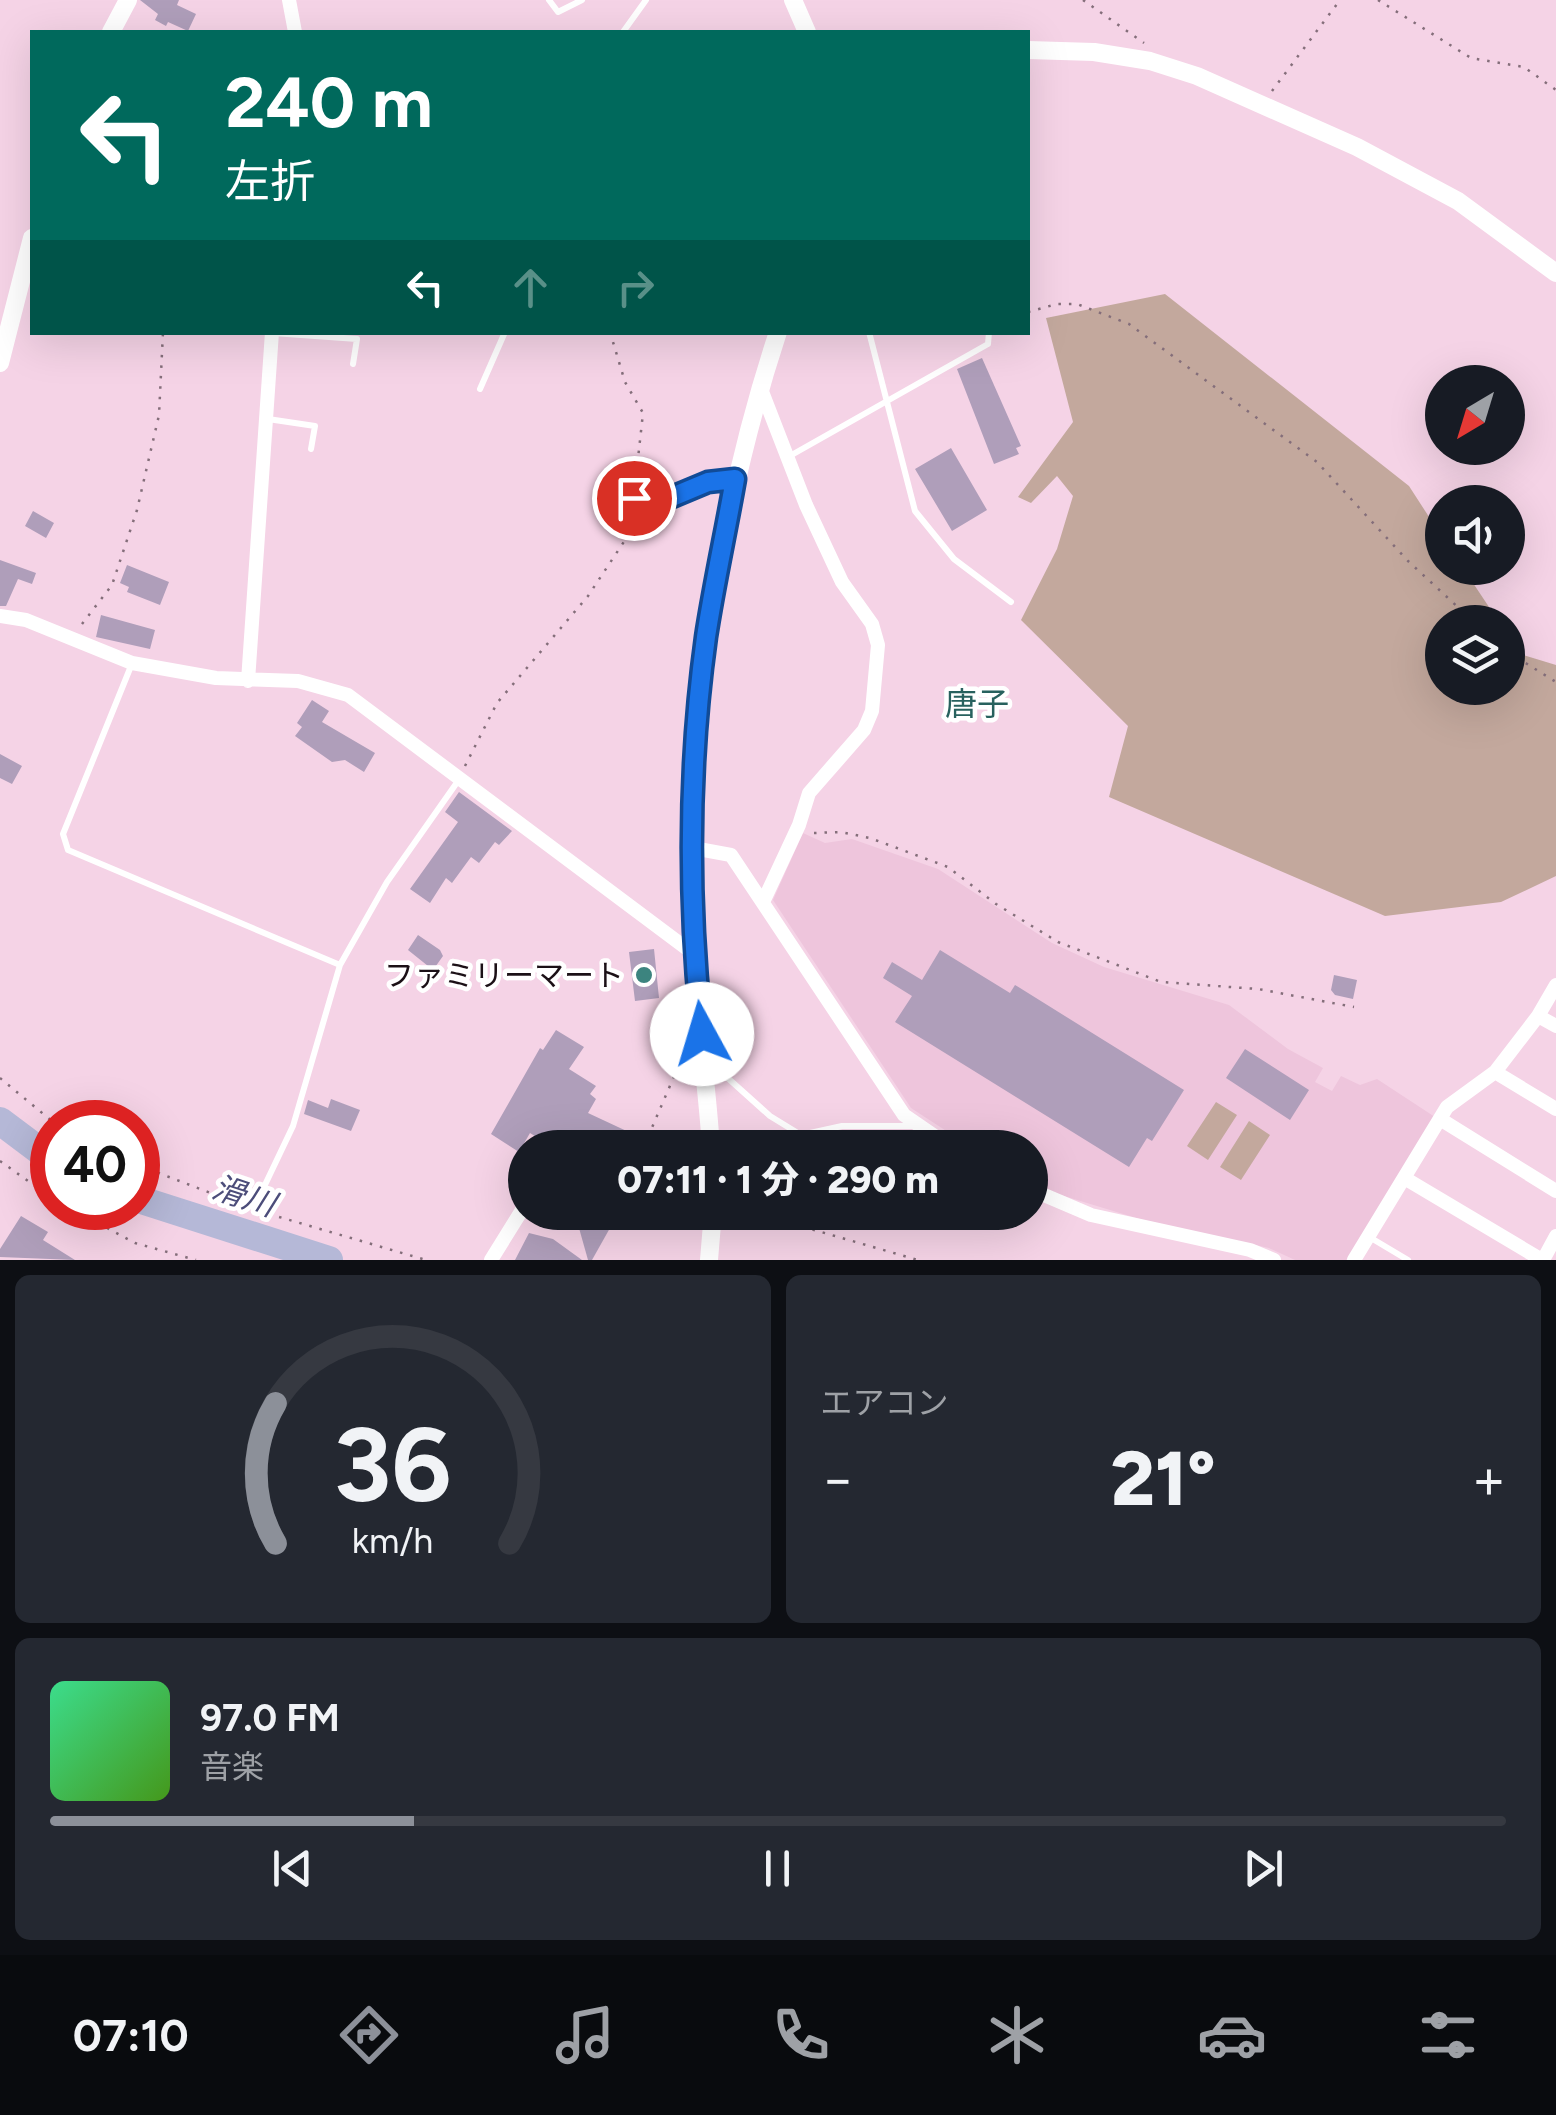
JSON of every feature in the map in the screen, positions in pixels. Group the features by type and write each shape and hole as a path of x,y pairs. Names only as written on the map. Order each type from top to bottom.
{"street":[{"path":"112,30 128,0"},
{"path":"289,0 294,30"},
{"path":"792,0 805,30"},
{"path":"1030,50 1094,52 1150,61 1262,104 1458,201 1556,274"},
{"path":"0,363 30,246"},
{"path":"248,681 272,335"},
{"path":"710,1130 694,954 693,848 706,638 735,479 777,335"},
{"path":"761,389 842,582 872,624 878,646 872,711 864,730 809,792 800,825 764,900"},
{"path":"0,616 26,620 132,663 248,681 298,681 348,695 694,954"},
{"path":"693,848 730,855 764,900 904,1115 924,1130"},
{"path":"1354,1260 1372,1238 1447,1108 1495,1072 1538,1016 1556,985"},
{"path":"1538,1016 1556,1026"},
{"path":"1495,1072 1556,1109"},
{"path":"1440,1119 1556,1191"},
{"path":"1406,1179 1542,1260 1556,1236"},
{"path":"1048,1197 1092,1215 1250,1250 1274,1260"},
{"path":"490,1260 509,1230"},
{"path":"710,1260 712,1230"}],"lane":[{"path":"549,0 558,12 582,0"},
{"path":"624,30 646,0"},
{"path":"300,335 356,339 353,364"},
{"path":"480,389 504,335"},
{"path":"869,335 915,511 954,559 1012,602"},
{"path":"788,457 988,344 989,335"},
{"path":"268,419 314,426 311,449"},
{"path":"600,479 648,507 708,482 735,479"},
{"path":"132,663 63,834 68,850 254,933 340,966"},
{"path":"258,1211 262,1189 294,1126 340,966 387,882 458,781"},
{"path":"706,1073 721,1072 760,1108 802,1135 842,1126 898,1130 918,1126"},
{"path":"1372,1238 1408,1260"}],"path":[{"path":"1084,0 1150,47 1150,61"},
{"path":"1262,104 1340,0"},
{"path":"1378,0 1470,58 1524,67 1556,90"},
{"path":"1030,311 1057,304 1077,304 1129,324 1318,462 1408,561 1456,605"},
{"path":"72,638 112,585 122,559 159,415 164,335"},
{"path":"611,335 626,382 643,413 634,498"},
{"path":"458,781 497,703 588,596 648,507"},
{"path":"1525,663 1556,682"},
{"path":"800,825 820,836 841,832 870,838 934,862 1058,942 1161,982 1258,989 1354,1007"},
{"path":"651,1130 689,1042"},
{"path":"0,1078 30,1103"},
{"path":"0,1160 30,1182"},
{"path":"160,1173 258,1211 426,1260"},
{"path":"111,1230 135,1243 196,1260"},
{"path":"814,1230 918,1260"}],"shaded area":[{"path":"1165,294 1409,486 1425,511 1425,585 1474,585 1488,605 1425,605 1425,705 1525,705 1525,655 1556,665 1556,876 1501,902 1385,916 1109,797 1128,726 1021,620 1057,549 1073,496 1057,476 1031,503 1018,497 1073,422 1046,318"},
{"path":"803,833 825,843 852,839 938,869 1052,943 1104,967 1229,1005 1288,1049 1323,1068 1315,1082 1332,1091 1341,1076 1360,1085 1377,1079 1435,1117 1369,1230 1346,1260 1295,1260 1269,1248 1146,1221 1051,1192 1048,1130 945,1130 911,1108 773,900"},
{"path":"1216,1102 1237,1115 1208,1160 1187,1146"},
{"path":"1249,1121 1270,1135 1241,1180 1220,1167"}],"building":[{"path":"140,0 179,0 177,5 196,14 186,30 155,20 158,14"},
{"path":"982,358 1021,446 1016,448 1019,454 994,464 957,369"},
{"path":"951,448 987,510 952,531 915,469"},
{"path":"33,511 54,523 46,538 25,526"},
{"path":"0,560 36,573 32,584 18,579 6,606 0,606"},
{"path":"127,565 169,582 160,605 127,592 129,587 120,583"},
{"path":"101,615 155,630 150,649 96,637"},
{"path":"312,700 329,711 322,722 375,753 364,772 345,760 332,762 295,736 302,727 297,723"},
{"path":"0,754 22,766 12,784 0,778"},
{"path":"459,792 512,831 499,845 495,842 479,863 471,857 452,883 446,878 430,903 410,889 458,822 445,812"},
{"path":"418,935 443,956 433,970 408,950"},
{"name":"ファミリーマート","path":"654,949 659,998 635,1001 629,952"},
{"path":"940,950 1010,993 1015,985 1184,1090 1152,1141 1147,1138 1129,1167 895,1022 912,996 883,978 892,962 922,980"},
{"path":"1334,975 1357,980 1353,999 1335,995 1331,990"},
{"path":"556,1030 584,1047 569,1069 596,1086 590,1094 596,1099 588,1113 624,1130 508,1130 508,1145 491,1134 540,1048 543,1050"},
{"path":"1245,1049 1309,1090 1290,1120 1226,1078"},
{"path":"331,1099 360,1110 351,1131 304,1114 308,1100 328,1108"},
{"path":"21,1216 30,1221 30,1230 48,1232 43,1240 75,1260 0,1257 0,1249"},
{"path":"580,1230 609,1230 592,1260 588,1260"},
{"path":"529,1233 553,1239 582,1260 515,1260"}],"waterway":[{"name":"滑川","path":"0,1121 30,1144"},
{"name":"滑川","path":"160,1206 329,1260"}],"place":[{"name":"ファミリーマート","path":"644,975"}],"district":[{"name":"唐子","path":"977,704"}],"route":[{"path":"634,498 648,507 708,482 735,479 706,638 699,722 693,848 694,954 702,1034"}]}
